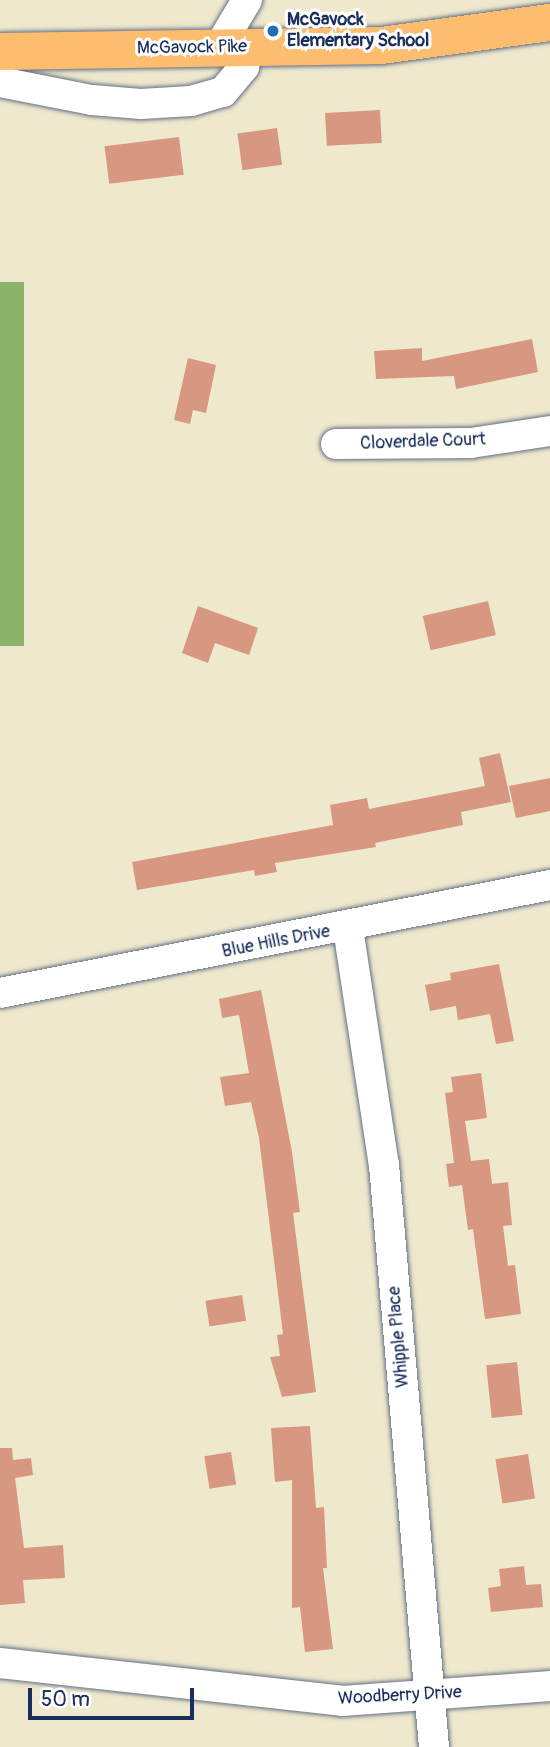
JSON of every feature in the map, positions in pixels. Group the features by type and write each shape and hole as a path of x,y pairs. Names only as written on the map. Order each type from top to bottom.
{"main road":[{"name":"McGavock Pike","path":"0,61 233,47 381,45 550,22"}],"street":[{"path":"0,61 92,100 141,104 191,102 223,92 244,67 233,47 247,0"},
{"name":"Cloverdale Court","path":"336,444 471,443 550,431"},
{"name":"Blue Hills Drive","path":"0,993 348,928 550,885"},
{"name":"Whipple Place","path":"348,928 384,1165 434,1747"},
{"name":"Woodberry Drive","path":"0,1662 342,1701 550,1686"}],"green space":[{"path":"0,282 24,282 24,646 0,646"}],"building":[{"path":"380,110 382,143 327,146 325,113"},
{"path":"277,128 282,165 243,170 237,134"},
{"path":"179,137 184,175 109,184 105,146"},
{"path":"532,339 538,372 456,389 454,376 376,379 374,351 422,348 422,361"},
{"path":"188,358 216,365 206,413 193,410 190,424 174,420"},
{"path":"488,601 496,635 431,650 423,616"},
{"path":"198,606 258,628 249,655 215,643 208,663 182,653"},
{"path":"500,753 511,802 461,812 463,825 375,843 376,847 275,863 277,872 255,876 254,870 137,890 132,862 333,825 330,805 367,798 369,809 485,786 479,758"},
{"path":"550,778 550,811 516,818 509,786"},
{"path":"499,964 514,1041 496,1044 490,1014 458,1020 456,1006 430,1011 425,985 451,980 450,973"},
{"path":"261,990 292,1152 300,1212 293,1213 316,1392 282,1397 270,1357 280,1356 277,1335 283,1334 259,1138 251,1102 225,1106 220,1077 249,1073 239,1015 222,1018 219,999"},
{"path":"481,1073 487,1118 465,1121 471,1161 489,1159 492,1184 508,1182 512,1225 503,1226 508,1266 515,1265 521,1314 485,1319 473,1229 468,1230 462,1185 449,1187 446,1164 454,1163 445,1093 453,1092 451,1077"},
{"path":"242,1295 246,1321 210,1326 205,1301"},
{"path":"517,1362 523,1415 492,1418 486,1365"},
{"path":"310,1426 316,1508 324,1507 327,1568 323,1568 333,1649 305,1652 300,1607 292,1608 292,1480 275,1482 271,1428"},
{"path":"0,1448 12,1448 13,1460 31,1458 33,1475 15,1478 24,1548 63,1545 65,1578 23,1580 25,1603 0,1605"},
{"path":"231,1452 236,1485 209,1489 204,1456"},
{"path":"528,1454 535,1498 502,1504 495,1459"},
{"path":"524,1566 526,1585 541,1584 543,1607 491,1612 488,1588 501,1586 499,1569"}],"place":[{"name":"McGavock Elementary School","path":"273,31"}]}
